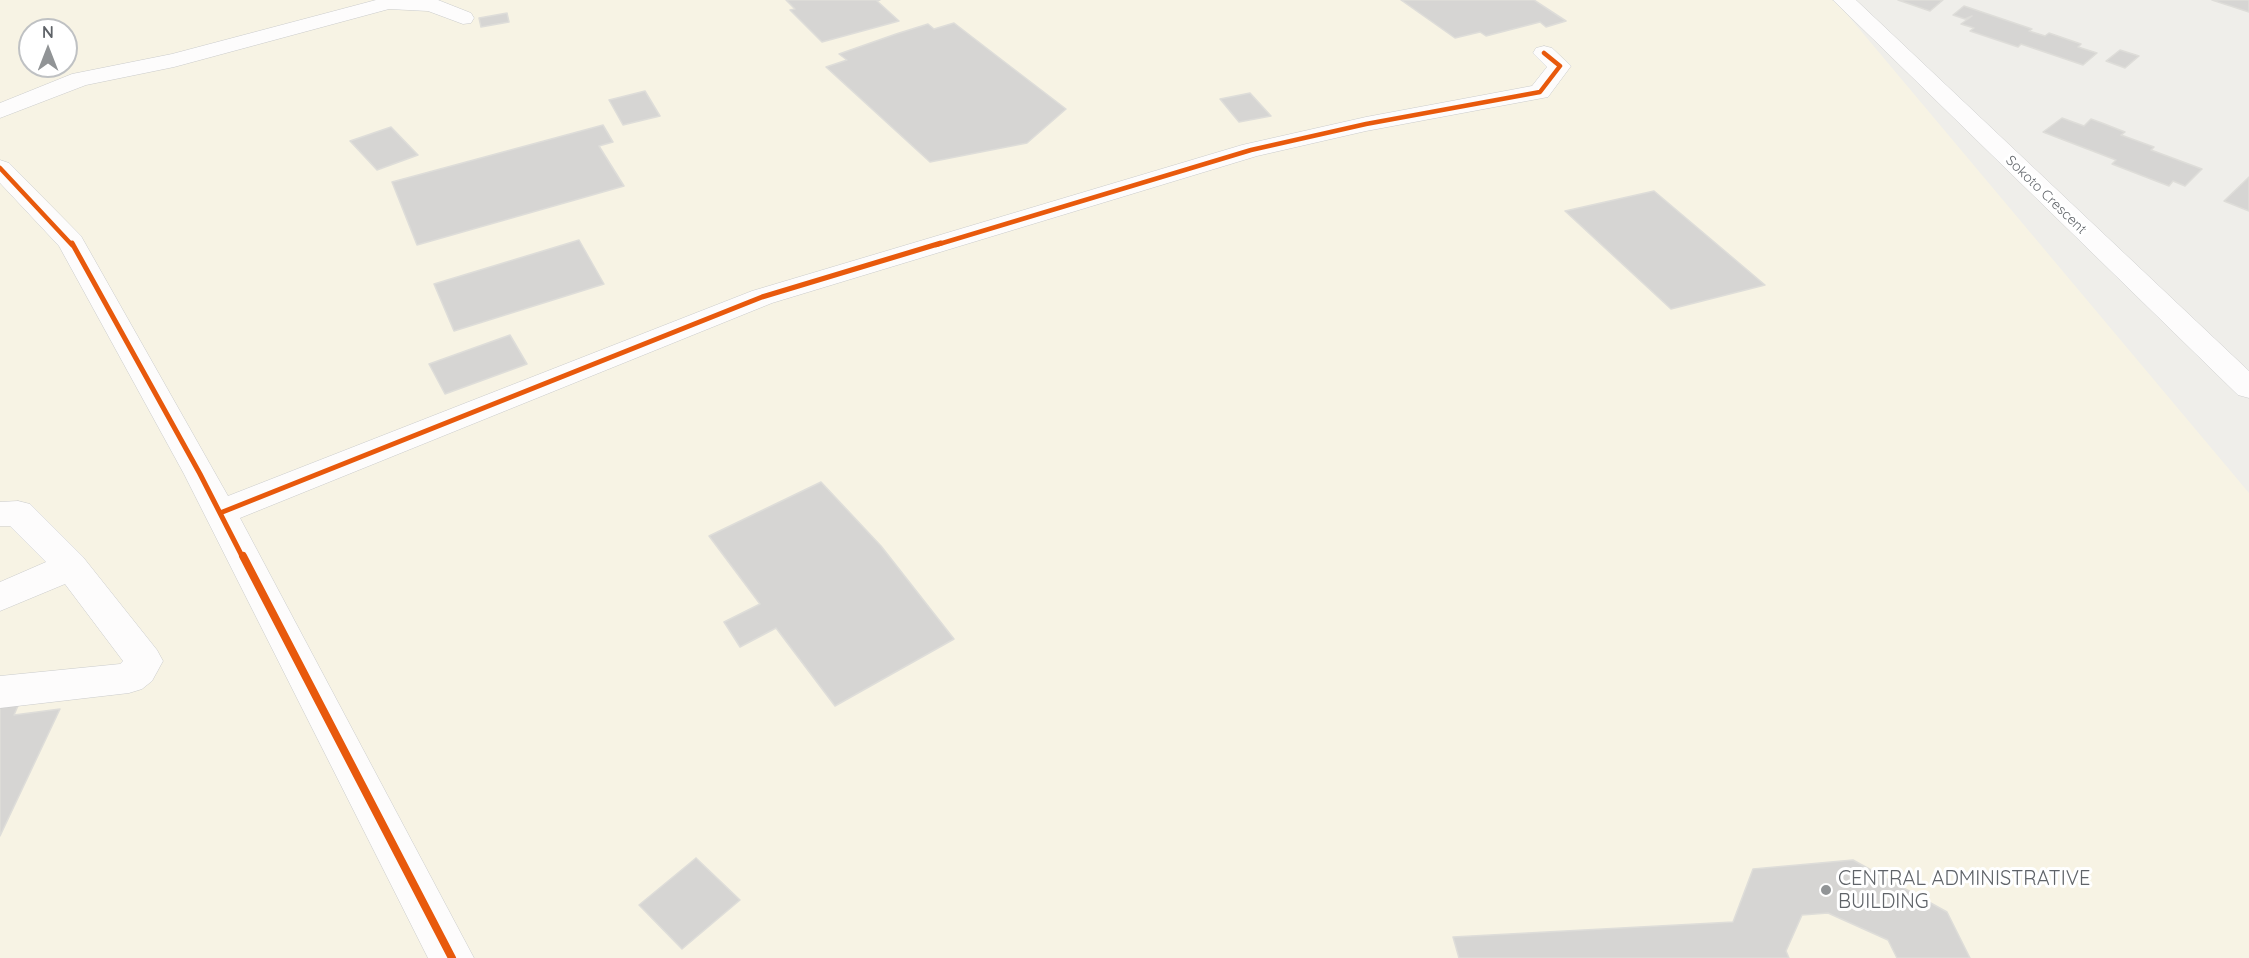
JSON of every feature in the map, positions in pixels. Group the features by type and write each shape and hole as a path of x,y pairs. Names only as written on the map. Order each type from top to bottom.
{"street":[{"name":"Sokoto Crescent","path":"1844,0 2249,388"},
{"path":"0,111 80,79 174,60 389,3 432,5 463,18"},
{"path":"220,513 762,297 1251,150 1366,124 1540,92 1560,66 1544,53"},
{"path":"0,168 70,242 220,513 452,958"},
{"path":"0,514 18,513 71,566 144,661 139,670 129,678 0,692"},
{"path":"0,597 71,566"}],"shaded area":[{"path":"0,0 1835,0 2249,493 2249,958 0,958"}],"building":[{"path":"786,0 880,0 877,1 899,21 822,42 790,10 795,9"},
{"path":"1401,0 1534,0 1566,21 1546,27 1540,22 1486,36 1480,32 1455,38"},
{"path":"1898,0 1943,0 1930,11"},
{"path":"2212,0 2249,0 2249,12"},
{"path":"1964,6 2032,29 2029,31 2045,36 2049,33 2081,44 2078,47 2097,53 2083,65 2021,44 2018,47 1970,31 1974,28 1961,24 1972,16 1965,19 1953,15"},
{"path":"507,13 509,22 481,27 479,18"},
{"path":"954,23 1066,109 1027,143 930,162 826,67 847,60 839,54 896,34 928,24 934,29"},
{"path":"2120,50 2139,56 2125,68 2106,61"},
{"path":"645,91 660,116 623,125 609,100"},
{"path":"1250,93 1271,116 1239,122 1220,99"},
{"path":"2062,118 2084,126 2091,119 2102,123 2125,132 2121,135 2154,147 2151,150 2202,169 2185,186 2173,181 2169,186 2112,164 2116,160 2043,132"},
{"path":"603,125 613,142 599,146 624,186 417,245 392,182"},
{"path":"391,127 418,155 377,170 350,141"},
{"path":"2249,177 2249,211 2224,201"},
{"path":"1654,191 1765,285 1671,309 1565,211"},
{"path":"579,240 604,284 454,331 434,284"},
{"path":"510,335 527,364 445,394 429,364"},
{"path":"821,482 881,546 954,639 835,706 776,628 740,647 724,622 760,604 709,536"},
{"path":"20,701 14,715 60,709 0,836 0,703"},
{"path":"696,858 740,900 682,949 639,905"},
{"name":"CENTRAL ADMINISTRATIVE BUILDING","path":"1853,860 1947,912 1970,958 1897,958 1888,940 1828,913 1802,915 1786,951 1789,958 1459,958 1453,937 1733,922 1753,869"}],"cycle path":[{"path":"220,513 762,297 1251,150 1366,124 1540,92 1560,66 1544,53"},
{"path":"0,168 71,242 200,474 452,958"}],"place":[{"name":"CENTRAL ADMINISTRATIVE BUILDING","path":"1826,890"}]}
